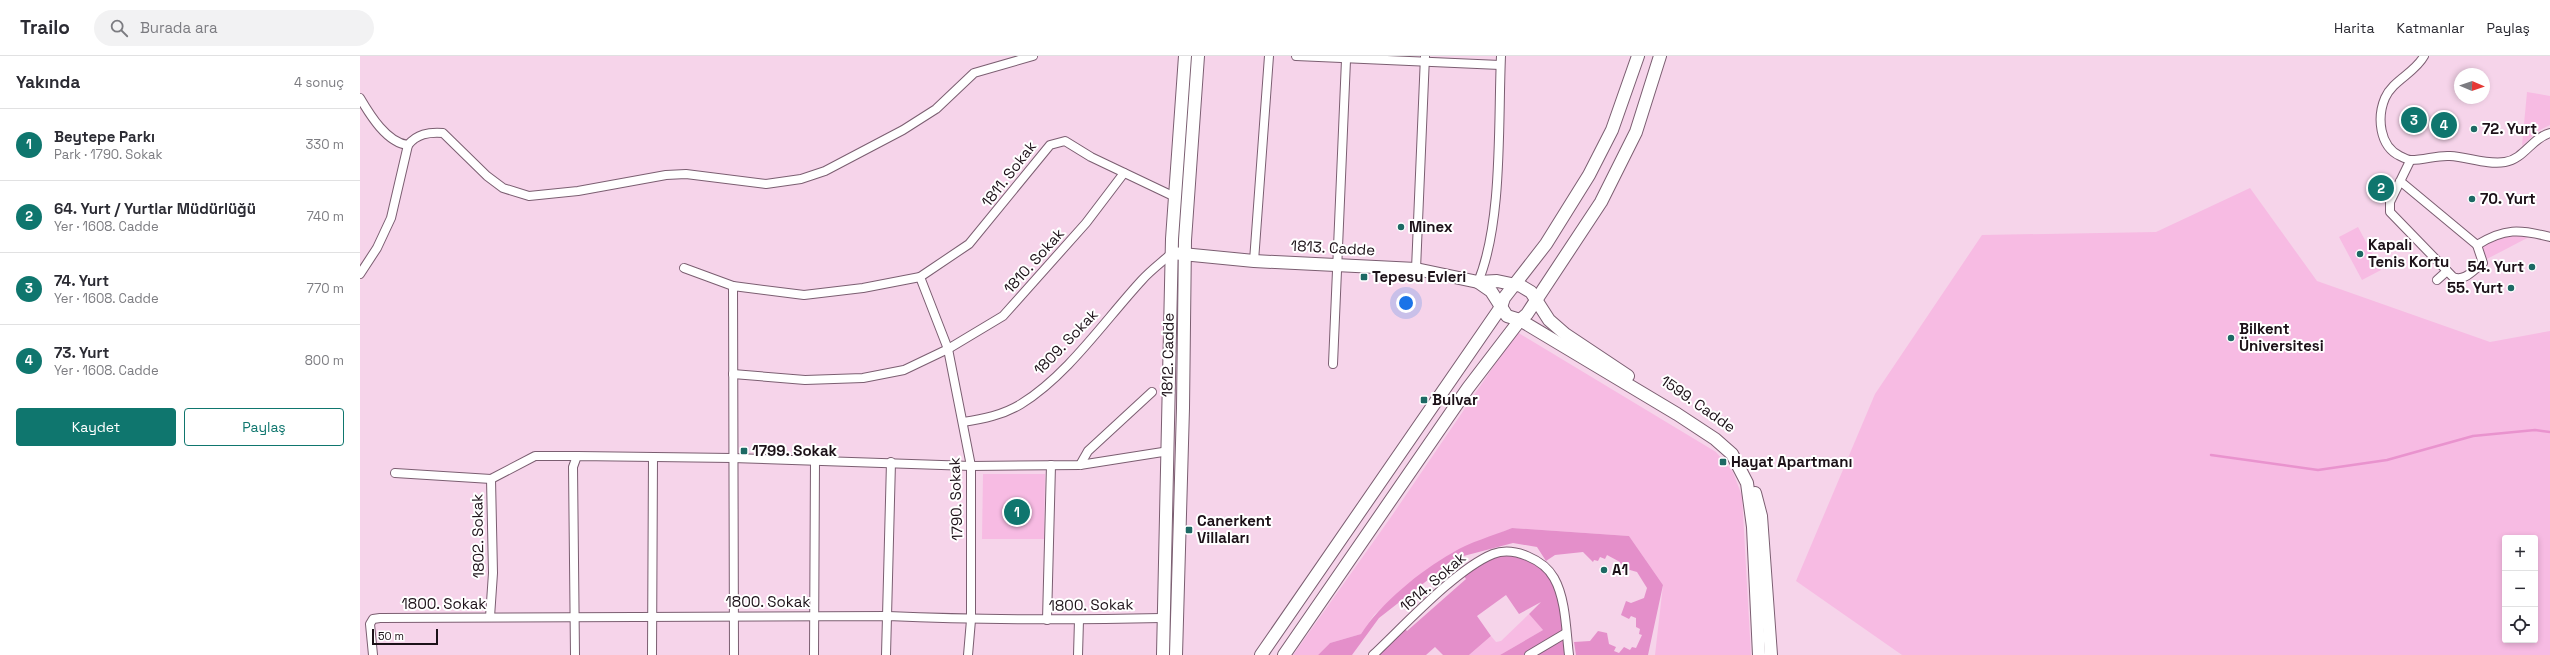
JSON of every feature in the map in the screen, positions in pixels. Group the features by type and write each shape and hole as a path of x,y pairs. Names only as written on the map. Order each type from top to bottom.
{"street":[{"path":"360,274 377,248 391,218 408,145 414,138 430,132 442,133 498,184 529,196 578,191 666,175 686,174 766,184 801,179 825,172 903,130 936,110 974,73 1033,56"},
{"name":"1812. Cadde","path":"1163,655 1162,618 1169,451 1172,253 1185,56"},
{"name":"1812. Cadde","path":"1176,655 1185,256 1198,56"},
{"path":"1254,261 1269,56"},
{"path":"1296,56 1346,60 1425,59 1500,66"},
{"path":"1478,282 1485,266 1494,210 1501,56"},
{"path":"1262,655 1501,307 1504,298 1516,286 1567,212 1589,175 1612,130 1638,56"},
{"path":"1284,655 1468,388 1520,320 1527,314 1604,195 1636,132 1660,56"},
{"path":"2424,56 2393,86 2386,96 2381,109 2380,124 2383,137 2389,148 2410,161 2441,155 2505,162 2523,153 2538,139 2550,133"},
{"path":"1416,269 1425,59"},
{"path":"1333,364 1346,60"},
{"path":"360,98 371,117 399,144 408,145"},
{"name":"1811. Sokak","path":"920,277 969,244 1050,145 1065,141 1091,158 1175,196"},
{"path":"2400,181 2477,245 2482,263 2465,278 2459,280 2447,271 2390,212 2390,202 2400,181 2410,161"},
{"name":"1810. Sokak","path":"733,374 805,380 863,378 904,370 948,349 1003,316 1086,223 1124,173"},
{"path":"2477,245 2492,236 2521,230 2546,236"},
{"name":"1813. Cadde","path":"1172,253 1185,256 1254,261 1416,269 1478,282 1492,281 1516,286"},
{"name":"1809. Sokak","path":"963,422 992,417 1021,404 1041,388 1076,356 1144,278 1172,253"},
{"path":"684,268 732,286 804,295 864,288 920,277"},
{"path":"2438,280 2447,271"},
{"name":"1790. Sokak","path":"920,277 948,349 971,466 971,620 968,655"},
{"name":"1813. Cadde","path":"1478,282 1491,291 1501,307"},
{"path":"732,286 732,458 735,616 734,655"},
{"path":"1516,286 1526,288 1536,299"},
{"name":"1599. Cadde","path":"1536,299 1549,320 1565,334 1718,434 1737,452 1751,478 1761,516 1771,655"},
{"path":"1501,307 1507,316 1520,320"},
{"name":"1599. Cadde","path":"1520,320 1677,414 1715,439 1732,454 1747,483 1753,527 1759,655"},
{"path":"1080,465 1088,452 1152,392"},
{"path":"395,473 491,479 535,456 732,458 891,462 971,466 1080,465 1169,451"},
{"path":"575,655 573,467 577,456"},
{"path":"652,655 653,457"},
{"path":"814,655 815,461"},
{"path":"886,655 891,462"},
{"path":"1047,620 1051,465"},
{"name":"1802. Sokak","path":"490,618 493,573 491,479"},
{"name":"1614. Sokak","path":"1373,655 1472,564 1495,553 1517,553 1538,561 1554,578 1560,596 1569,655"},
{"name":"1800. Sokak","path":"373,655 369,632 373,619 651,618 735,616 888,616 971,620 1162,618"},
{"path":"1162,618 1178,618"},
{"path":"1078,655 1079,620"},
{"path":"1529,655 1566,633"}],"shaded area":[{"path":"2527,92 2550,96 2550,125 2538,131 2522,146"},
{"name":"Bilkent Üniversitesi","path":"2250,188 2317,281 2490,342 2550,331 2550,655 1902,655 1796,581 1875,394 1982,235 2156,232"},
{"name":"Kapalı Tenis Kortu","path":"2358,227 2381,270 2362,280 2339,237"},
{"path":"2511,234 2531,236 2485,260 2481,247 2493,239"},
{"path":"1517,332 1716,452 1733,472 1742,496 1751,655 1655,655 1663,585 1629,536 1512,528 1452,553 1401,590 1374,615 1361,634 1330,643 1318,655 1293,655 1391,517"},
{"path":"983,474 1045,474 1044,539 982,539"},
{"path":"1512,528 1629,536 1663,585 1648,655 1576,655 1574,642 1590,641 1598,631 1607,633 1609,644 1616,647 1614,651 1619,653 1624,647 1630,650 1632,647 1636,648 1642,635 1639,634 1640,629 1636,627 1636,618 1631,616 1629,619 1621,615 1626,601 1631,603 1644,598 1647,588 1637,572 1630,570 1620,574 1618,573 1621,567 1618,566 1620,562 1607,555 1605,559 1600,557 1598,561 1594,560 1593,562 1583,552 1555,555 1546,561 1537,547 1513,543 1456,558 1379,618 1352,655 1318,655 1330,643 1361,634 1369,622 1390,599 1414,578 1440,560 1481,539"},
{"path":"1495,553 1538,561 1554,578 1569,655 1500,655 1543,630 1529,614 1541,602 1519,614 1506,595 1477,616 1491,636 1469,655 1443,655 1435,647 1426,655 1373,655 1403,627 1407,631 1466,579 1462,573"},
{"path":"1529,614 1543,630 1500,655 1469,655 1491,636 1496,642 1501,641"}],"waterway":[{"path":"2211,455 2318,470 2387,460 2473,436 2535,430 2550,432"}],"place":[{"name":"74. Yurt","path":"2414,120"},
{"name":"73. Yurt","path":"2444,125"},
{"name":"72. Yurt","path":"2474,129"},
{"name":"64. Yurt / Yurtlar Müdürlüğü","path":"2381,188"},
{"name":"70. Yurt","path":"2472,199"},
{"name":"Minex","path":"1401,227"},
{"name":"Kapalı Tenis Kortu","path":"2360,254"},
{"name":"54. Yurt","path":"2532,267"},
{"name":"Tepesu Evleri","path":"1364,277"},
{"name":"55. Yurt","path":"2511,288"},
{"name":"Bilkent Üniversitesi","path":"2231,338"},
{"name":"Bulvar","path":"1424,400"},
{"name":"1799. Sokak","path":"744,451"},
{"name":"Hayat Apartmanı","path":"1723,462"},
{"name":"Beytepe Parkı","path":"1017,512"},
{"name":"Canerkent Villaları","path":"1189,530"},
{"name":"A1","path":"1604,570"}]}
